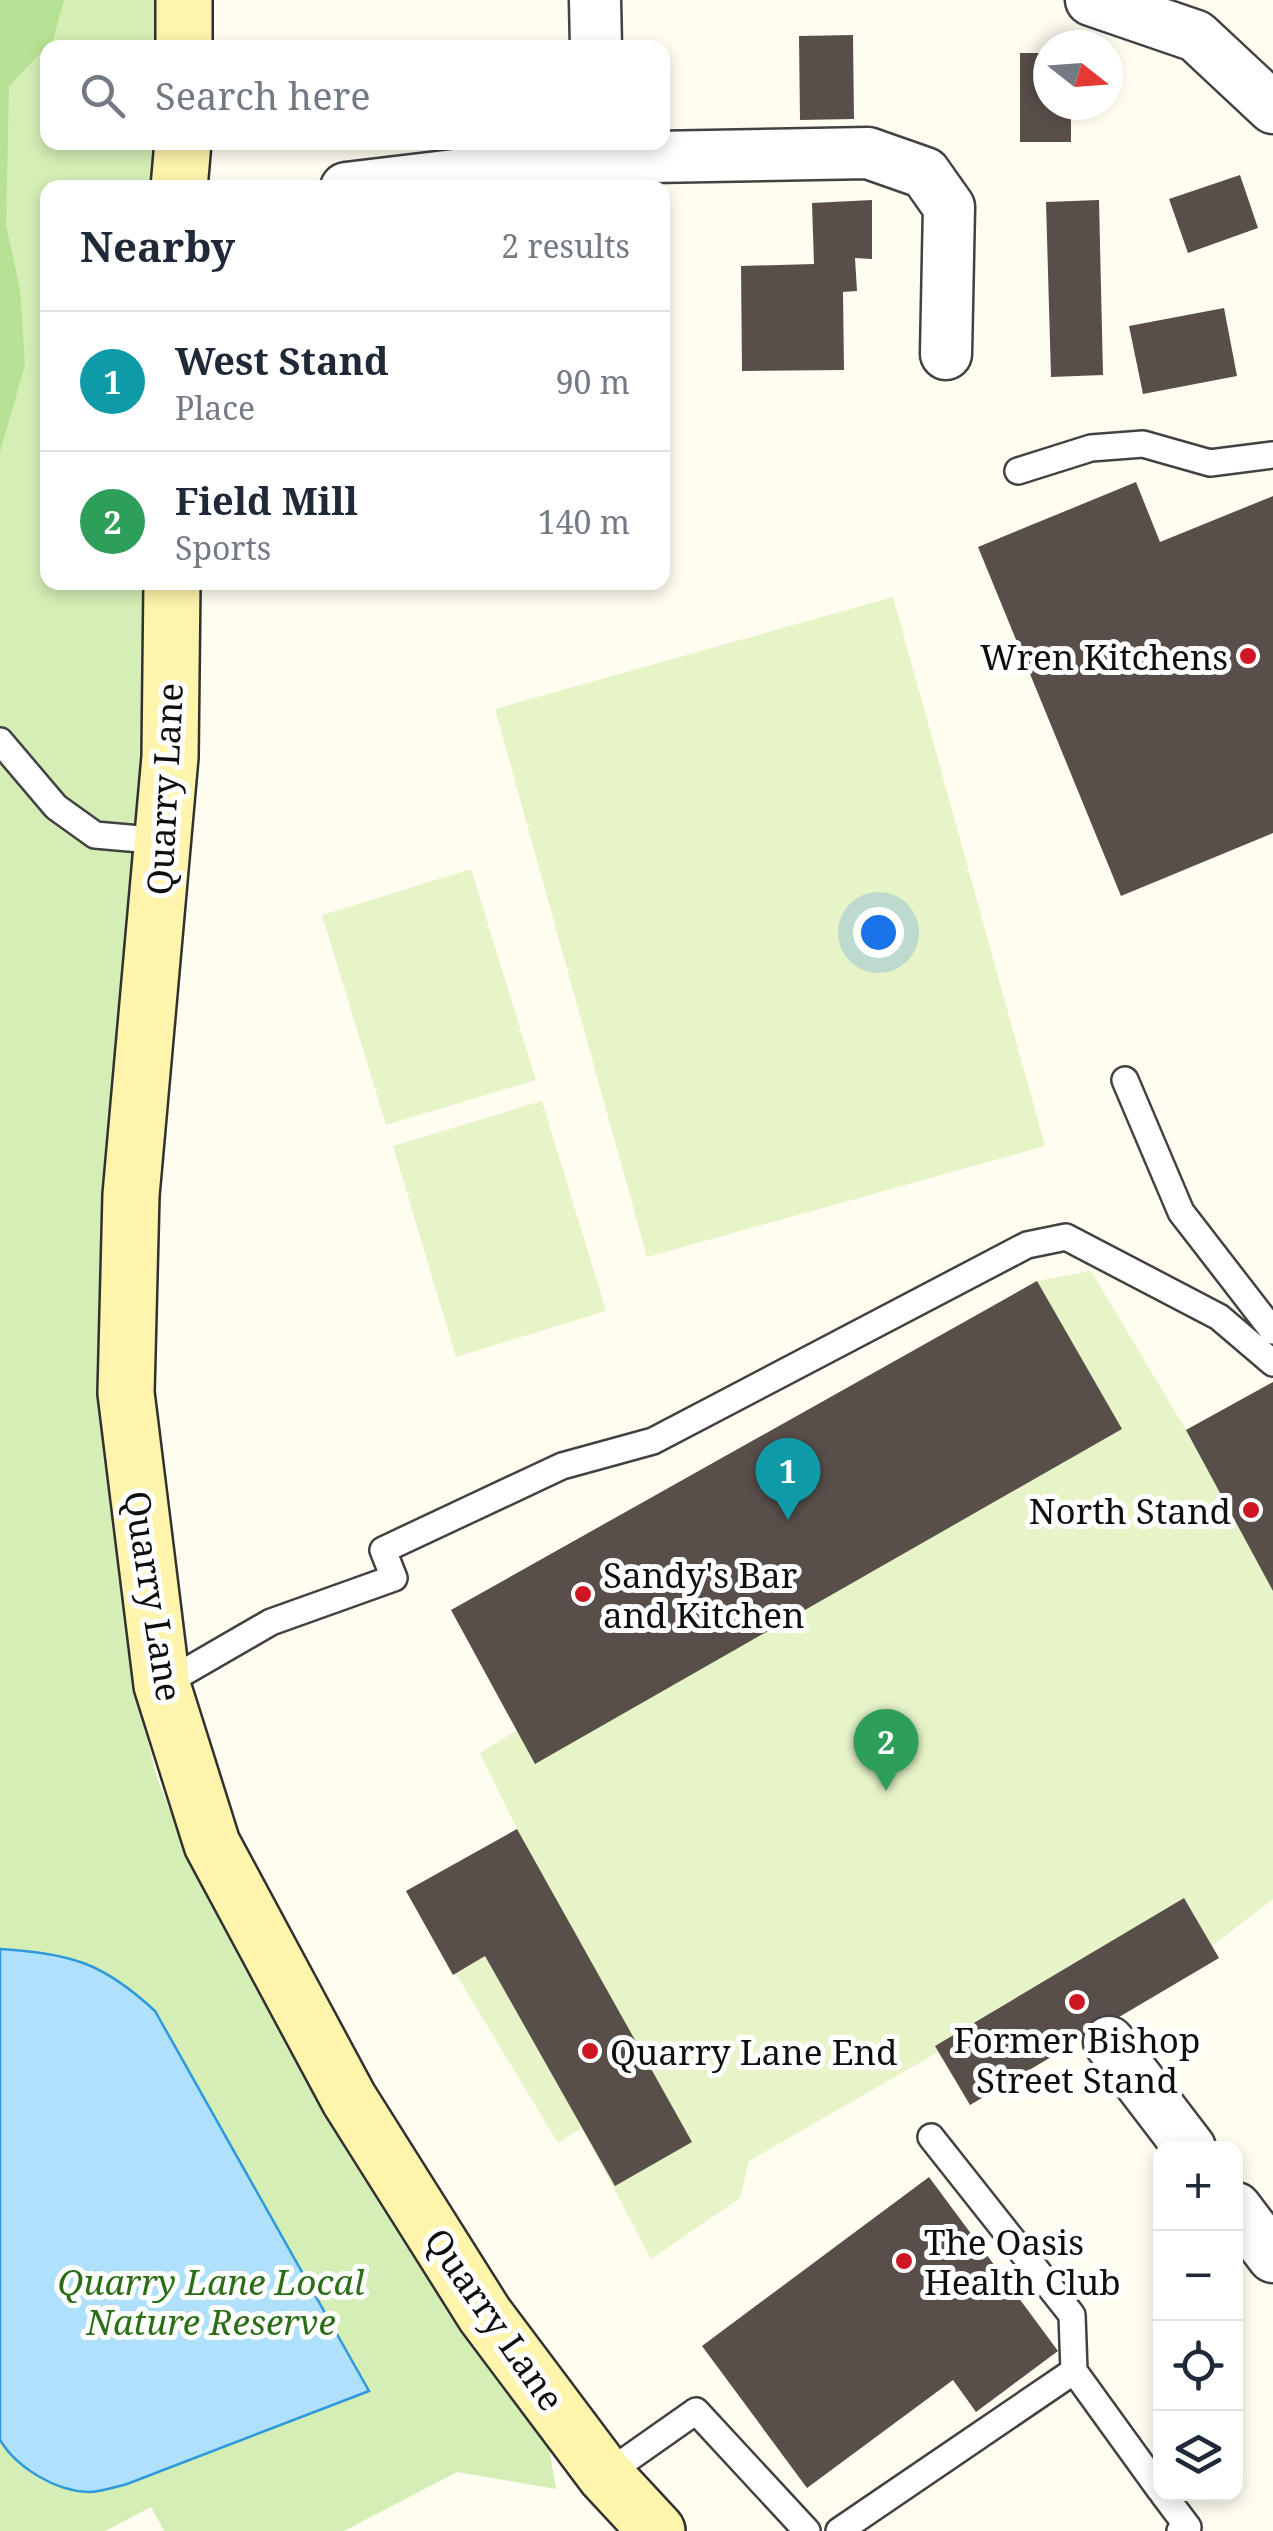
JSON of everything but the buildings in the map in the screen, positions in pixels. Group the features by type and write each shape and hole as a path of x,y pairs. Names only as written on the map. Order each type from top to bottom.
{"street":[{"path":"184,0 184,40"},
{"path":"596,0 596,40"},
{"path":"1091,0 1196,36 1273,108"},
{"path":"180,180 182,150"},
{"path":"416,180 586,162 868,153 924,173 949,206 946,354"},
{"name":"Quarry Lane","path":"172,590 170,757 132,1195 126,1393 162,1685 212,1844 349,2099 485,2315 605,2475 657,2531"},
{"path":"1109,2042 1185,2141"},
{"path":"1243,2217 1273,2257"}],"lane":[{"path":"1018,471 1090,448 1143,444 1210,462 1273,455"},
{"path":"0,741 56,807 95,836 163,841"},
{"path":"1125,1080 1180,1212 1265,1337 1273,1364"},
{"path":"162,1685 271,1622 394,1578 383,1550 562,1466 653,1442 1028,1245 1066,1237 1265,1337"},
{"path":"931,2137 1072,2315 1074,2371 1153,2480"},
{"path":"839,2531 1074,2371"},
{"path":"605,2475 696,2411 807,2531"},
{"path":"1169,2501 1188,2527 1180,2531"}],"green space":[{"name":"Quarry Lane Local Nature Reserve","path":"0,0 163,0 162,40 40,40 40,150 161,150 160,180 40,180 40,590 153,590 141,775 141,864 104,1183 104,1396 131,1674 157,1778 194,1871 310,2066 542,2405 556,2489 457,2472 344,2531 164,2531 151,2507 105,2531 0,2531"},
{"path":"0,0 64,0 53,40 40,40 40,54 9,86 6,225 20,289 25,365 0,452"},
{"path":"893,597 1045,1146 647,1257 495,709"},
{"path":"471,869 536,1080 386,1125 322,915"},
{"path":"542,1101 606,1311 456,1357 393,1146"},
{"path":"1091,1271 1186,1430 1273,1382 1273,1899 1212,1946 1219,1958 970,2105 938,2052 749,2161 740,2198 651,2259 582,2128 558,2143 406,1891 517,1829 480,1753 519,1729 451,1610 1037,1281"}],"water":[{"path":"0,1949 85,1963 119,1981 155,2011 369,2391 127,2484 97,2491 75,2491 50,2482 26,2468 7,2450 0,2440"}],"place":[{"name":"Wren Kitchens","path":"1248,656"},
{"name":"North Stand","path":"1251,1510"},
{"name":"West Stand","path":"788,1520"},
{"name":"Sandy's Bar and Kitchen","path":"583,1594"},
{"name":"Field Mill","path":"886,1791"},
{"name":"Former Bishop Street Stand","path":"1077,2002"},
{"name":"Quarry Lane End","path":"590,2051"},
{"name":"The Oasis Health Club","path":"904,2261"}]}
